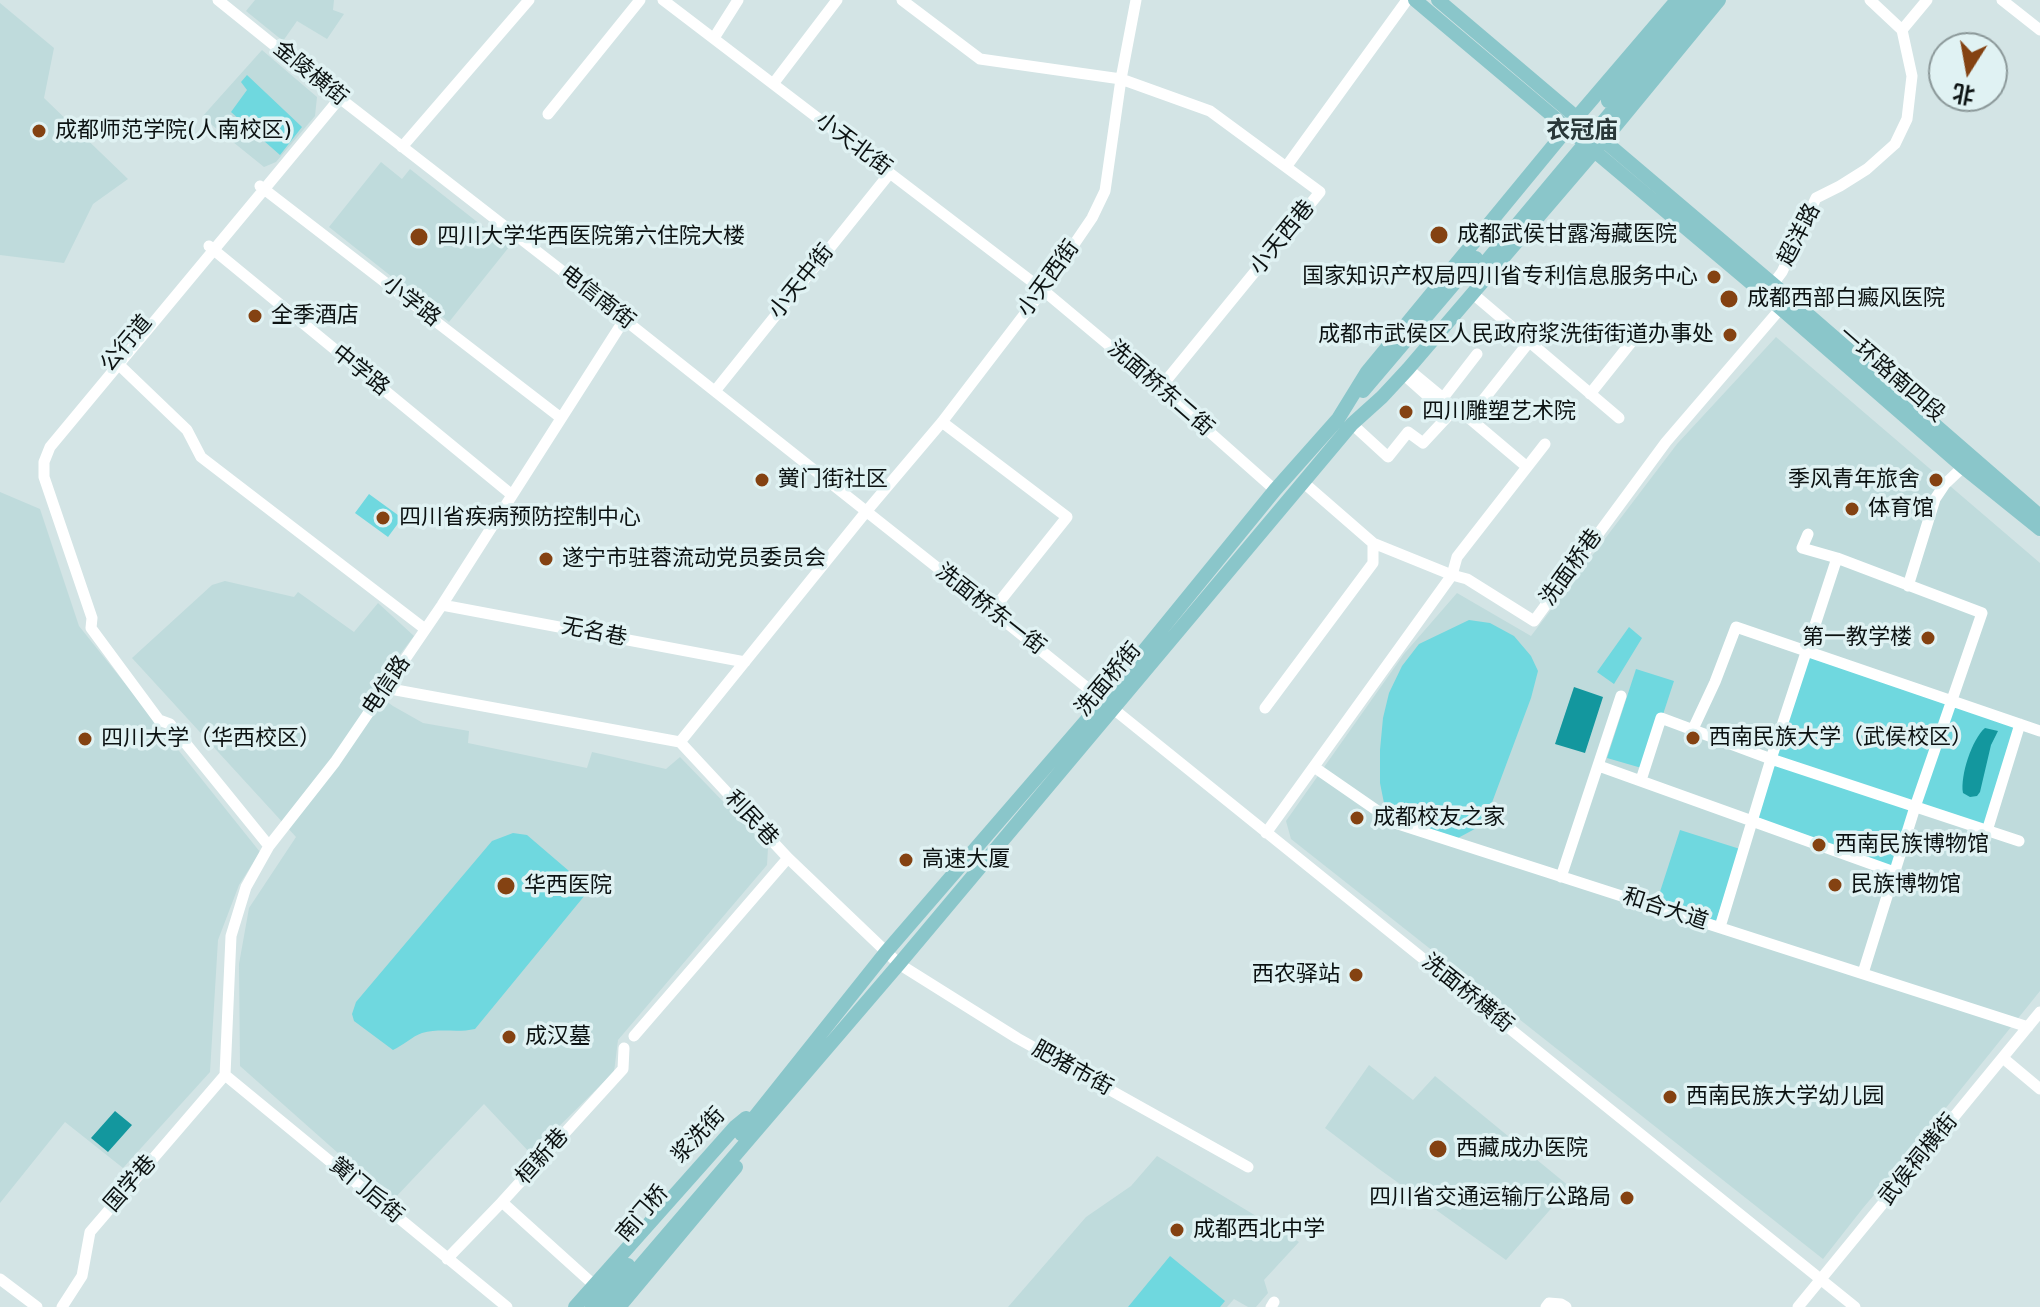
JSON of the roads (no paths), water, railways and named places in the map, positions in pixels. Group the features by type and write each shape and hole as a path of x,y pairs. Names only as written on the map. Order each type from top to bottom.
{"main road":[{"path":"1415,0 1572,122"},
{"path":"1438,0 1572,122"},
{"name":"洗面桥街","path":"886,952 1304,483 1345,422 1367,372 1572,122 1677,0"},
{"path":"1403,364 1692,0"},
{"path":"1403,364 1705,0"},
{"name":"洗面桥街","path":"899,964 1108,705 1275,490 1472,293 1719,0"},
{"name":"一环路南四段","path":"1572,122 1963,467 2040,529"},
{"name":"一环路南四段","path":"1599,145 1773,284 2040,516"},
{"name":"浆洗街","path":"575,1307 735,1127 768,1109 886,952"},
{"name":"浆洗街","path":"731,1152 899,964"},
{"path":"619,1307 760,1139 768,1109"},
{"name":"南门桥","path":"592,1307 731,1152"},
{"name":"南门桥","path":"605,1307 731,1152"}],"street":[{"name":"金陵横街","path":"218,0 402,147"},
{"path":"402,147 529,0"},
{"path":"548,114 640,0"},
{"name":"小天北街","path":"663,0 1043,290"},
{"path":"714,38 738,0"},
{"path":"773,84 837,0"},
{"name":"小天西巷","path":"902,0 980,59 1121,79 1210,111 1320,192 1160,388"},
{"name":"小天西街","path":"745,662 942,422 1043,290 1099,205 1105,191 1136,0"},
{"path":"1286,167 1407,0"},
{"path":"1870,0 1902,30 1927,0"},
{"path":"2002,0 2040,30"},
{"name":"超洋路","path":"1773,284 1782,272 1816,198 1867,169 1895,144 1907,119 1912,76 1902,30"},
{"name":"公行道","path":"269,846 170,724 159,720 91,628 37,475 44,448 338,97"},
{"name":"电信南街","path":"402,147 715,391 865,513"},
{"name":"小天中街","path":"715,391 890,173"},
{"name":"小学路","path":"262,187 561,418"},
{"name":"中学路","path":"212,248 512,495"},
{"name":"洗面桥东二街","path":"1043,290 1275,490"},
{"path":"1472,293 1619,418"},
{"name":"洗面桥巷","path":"1452,575 1467,579 1534,621 1666,442 1781,308"},
{"name":"电信路","path":"225,1075 231,936 246,887 269,846 335,762 442,605 624,320"},
{"path":"1590,394 1641,330"},
{"path":"1527,467 1469,418 1529,342"},
{"path":"1403,364 1443,398 1477,354"},
{"path":"116,362 187,430 201,457 425,629"},
{"path":"1345,422 1388,457 1408,432 1423,443 1449,415 1403,364"},
{"path":"942,422 1067,517 992,611"},
{"path":"1266,833 1452,575 1457,557 1545,444"},
{"path":"1908,586 1935,499 1963,467"},
{"path":"1304,483 1373,543 1452,575"},
{"name":"洗面桥东一街","path":"865,513 1108,705"},
{"path":"1808,534 1802,548 1837,558 1982,613 1915,807 1863,973"},
{"path":"1265,708 1373,563 1373,543"},
{"path":"1720,927 1837,558"},
{"name":"无名巷","path":"442,605 745,662"},
{"path":"1693,729 1736,627 2040,731"},
{"path":"385,688 680,742 745,662"},
{"path":"1561,877 1621,696"},
{"name":"洗面桥横街","path":"1108,705 1855,1307"},
{"path":"1641,780 1661,718 1771,759 2019,841"},
{"path":"1987,831 2020,724"},
{"name":"利民巷","path":"680,742 788,858 899,964"},
{"path":"1599,766 1894,872"},
{"name":"和合大道","path":"1314,767 1395,823 2028,1027"},
{"path":"634,1036 788,858"},
{"name":"肥猪市街","path":"899,964 1017,1038 1248,1167"},
{"name":"武侯祠横街","path":"1798,1307 2039,1015"},
{"name":"桓新巷","path":"447,1259 623,1069 624,1048"},
{"path":"2003,1058 2040,1089"},
{"name":"黉门后街","path":"225,1075 507,1307"},
{"name":"国学巷","path":"62,1307 82,1276 90,1232 225,1075"},
{"path":"502,1202 594,1285"},
{"path":"0,1279 37,1307"},
{"path":"1546,1307 1549,1303 1566,1307"}],"place":[{"name":"成都师范学院(人南校区)","path":"39,131"},
{"name":"成都武侯甘露海藏医院","path":"1439,235"},
{"name":"四川大学华西医院第六住院大楼","path":"419,237"},
{"name":"国家知识产权局四川省专利信息服务中心","path":"1714,277"},
{"name":"成都西部白癜风医院","path":"1729,299"},
{"name":"全季酒店","path":"255,316"},
{"name":"成都市武侯区人民政府浆洗街街道办事处","path":"1730,335"},
{"name":"四川雕塑艺术院","path":"1406,412"},
{"name":"黉门街社区","path":"762,480"},
{"name":"季风青年旅舍","path":"1936,480"},
{"name":"体育馆","path":"1852,509"},
{"name":"四川省疾病预防控制中心","path":"383,518"},
{"name":"遂宁市驻蓉流动党员委员会","path":"546,559"},
{"name":"第一教学楼","path":"1928,638"},
{"name":"西南民族大学（武侯校区）","path":"1693,738"},
{"name":"四川大学（华西校区）","path":"85,739"},
{"name":"成都校友之家","path":"1357,818"},
{"name":"西南民族博物馆","path":"1819,845"},
{"name":"高速大厦","path":"906,860"},
{"name":"民族博物馆","path":"1835,885"},
{"name":"华西医院","path":"506,886"},
{"name":"西农驿站","path":"1356,975"},
{"name":"成汉墓","path":"509,1037"},
{"name":"西南民族大学幼儿园","path":"1670,1097"},
{"name":"西藏成办医院","path":"1438,1149"},
{"name":"四川省交通运输厅公路局","path":"1627,1198"},
{"name":"成都西北中学","path":"1177,1230"}],"district":[{"name":"衣冠庙","path":"1582,132"}]}
